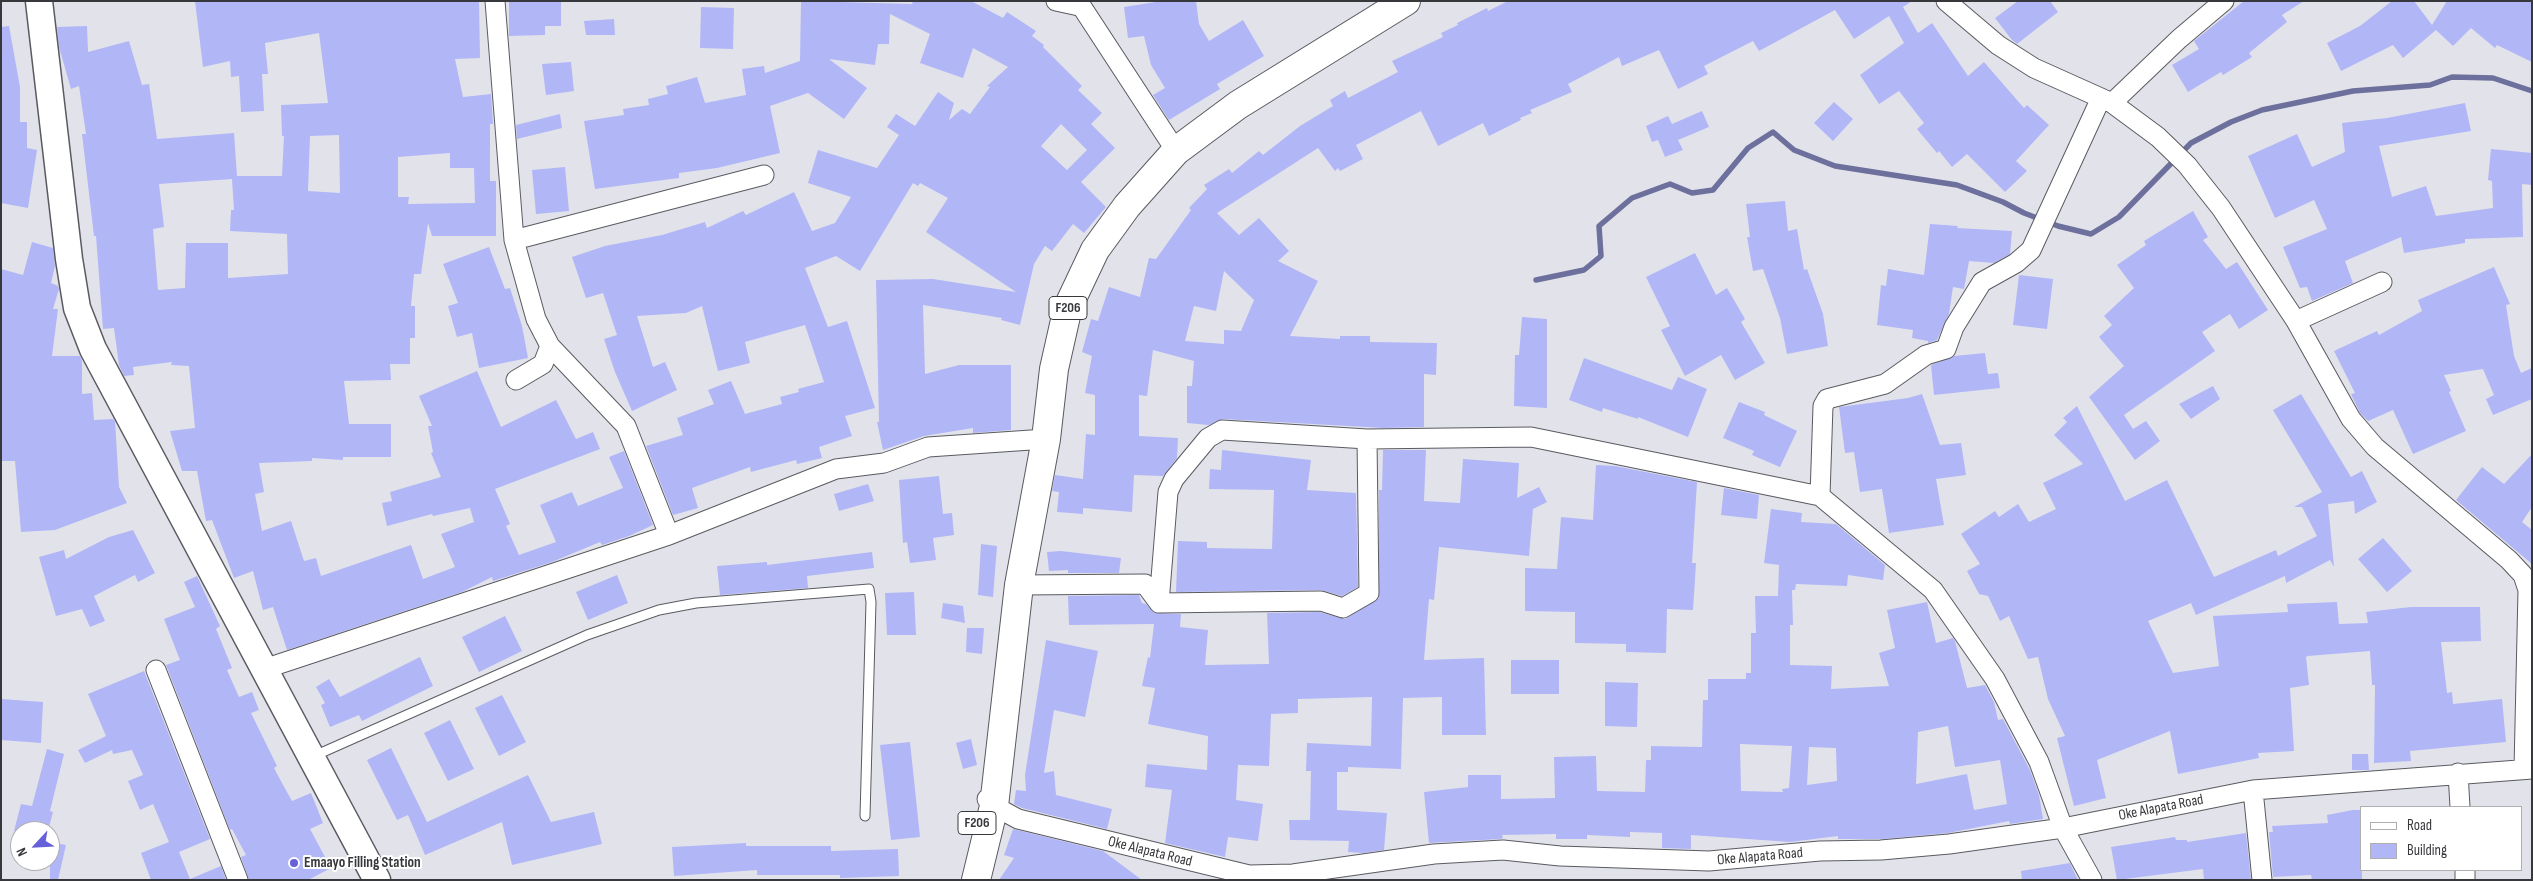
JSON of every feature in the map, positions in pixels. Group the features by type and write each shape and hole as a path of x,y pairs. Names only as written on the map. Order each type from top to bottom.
{"main road":[{"name":"F206","path":"961,880 975,834 999,769 1020,586 1046,439 1054,369 1068,307 1095,250 1127,206 1176,151 1238,105 1406,1"},
{"name":"F206","path":"976,880 988,800"}],"street":[{"path":"39,1 69,259 77,308 93,349 378,880"},
{"path":"495,1 514,240 536,319 550,346 626,426 669,535"},
{"path":"1056,1 1078,3 1176,151"},
{"path":"1946,1 1998,45 2034,68 2106,100 2158,137 2187,165 2222,208 2296,321 2351,419 2375,447 2509,560 2523,575 2528,590 2528,769"},
{"path":"1820,496 1823,406 1827,400 1885,384 1926,355 1946,348 1954,327 1982,282 2016,263 2031,250 2106,100 2224,1"},
{"path":"514,240 764,175"},
{"path":"2296,321 2382,282"},
{"path":"516,380 543,364 550,346"},
{"path":"1158,603 1168,492 1174,479 1208,438 1222,430 1367,439 1531,437 1820,496 1933,590 1995,679 2039,762 2063,828 2092,880"},
{"path":"264,669 669,535 836,469 884,463 928,447 1046,439"},
{"path":"1158,603 1321,601 1344,608 1369,593 1367,439"},
{"path":"1020,586 1145,584 1158,603"},
{"path":"156,670 238,880"},
{"name":"Oke Alapata Road","path":"988,800 1018,819 1249,876 1293,874 1434,854 1503,850 1560,856 1709,861 1820,851 1881,850 1949,844 2063,828 2253,790 2528,769"},
{"path":"2458,773 2460,806"},
{"path":"2253,790 2262,880"}],"lane":[{"path":"312,757 587,635 659,610 696,603 869,589 871,602 865,816"}],"building":[{"path":"195,1 479,1 480,58 455,59 463,97 491,94 493,124 490,124 490,181 496,181 496,236 432,236 428,223 421,274 414,274 411,306 415,306 415,338 410,338 410,364 390,364 391,380 344,381 349,424 391,424 391,457 343,457 343,460 312,458 312,461 259,463 264,492 255,494 262,531 291,521 304,561 316,558 321,576 411,545 423,579 455,567 441,534 474,522 470,508 433,516 432,514 387,526 382,503 392,501 390,492 441,477 431,453 433,452 428,426 432,426 419,396 477,371 501,427 556,400 576,439 593,432 600,449 495,489 510,524 506,526 519,555 556,542 540,505 572,492 578,506 623,488 609,457 624,451 653,525 602,545 600,542 552,562 493,581 492,577 462,592 287,650 273,607 263,610 253,571 234,578 212,520 206,521 197,471 182,471 170,431 195,428 189,366 171,365 172,362 133,367 134,375 124,376 119,365 114,328 103,329 96,236 94,236 82,134 86,134 79,86 71,89 59,47 57,27 87,26 88,52 129,41 142,85 149,84 157,139 234,133 237,176 282,176 284,136 282,136 281,105 328,103 319,33 265,43 268,74 262,74 264,111 241,112 239,76 231,77 230,61 203,67","holes":["339,135 340,193 308,191 310,136","450,153 450,168 474,168 475,203 408,204 409,197 398,197 398,157","232,179 234,210 231,210 230,231 287,234 288,274 228,278 228,243 186,243 185,288 158,290 153,229 164,227 159,184"]},
{"path":"509,1 561,1 561,26 545,26 545,35 509,36"},
{"path":"801,1 912,4 913,1 971,1 1003,18 1007,12 1036,31 1032,36 1044,45 1043,47 1082,86 1078,90 1102,113 1091,124 1115,148 1081,182 1106,207 1084,233 1073,224 1052,251 1045,246 1034,264 1020,325 1001,320 1002,318 923,305 925,374 959,365 1011,365 1011,430 973,433 973,428 924,436 883,450 877,422 879,422 876,280 933,279 1016,292 926,232 948,198 920,183 918,186 913,183 860,271 836,256 805,268 828,327 847,321 875,408 845,416 852,436 819,447 822,458 797,464 796,460 751,472 750,467 692,488 698,508 673,515 646,446 683,435 677,418 714,404 708,390 731,381 745,414 782,404 780,397 799,392 798,389 824,382 805,325 745,342 750,363 718,371 702,306 686,313 637,316 653,367 665,362 677,390 632,411 615,372 604,339 617,335 603,293 586,298 572,257 605,246 662,235 705,222 707,228 743,211 746,215 794,192 812,231 835,223 851,197 808,183 818,150 877,168 899,135 887,127 896,114 915,126 938,92 954,103 949,120 962,109 970,114 990,87 987,86 1008,67 973,48 963,78 920,63 930,34 890,14 889,44 878,44 875,65 829,59 867,88 844,119 808,93 770,106 780,153 717,168 679,173 679,178 595,189 584,121 624,115 623,109 649,105 648,99 668,94 666,86 697,77 705,103 746,95 742,69 764,66 765,73 800,61","holes":["1061,124 1087,150 1067,170 1041,146"]},
{"path":"1162,1 1196,1 1199,24 1209,41 1243,20 1264,56 1217,84 1220,89 1169,120 1153,95 1165,88 1151,65 1144,36 1128,38 1124,7"},
{"path":"1508,1 1912,1 1903,7 1918,33 1932,23 1968,76 1984,62 2024,108 2027,105 2049,125 2016,161 2027,171 2005,192 1967,154 1952,167 1939,151 1937,153 1917,129 1924,123 1899,91 1879,104 1860,75 1904,43 1889,16 1854,39 1835,10 1759,51 1753,41 1704,66 1708,74 1678,89 1659,50 1622,66 1619,57 1568,84 1572,92 1530,110 1532,113 1520,118 1521,120 1489,136 1483,123 1438,146 1421,111 1356,145 1363,159 1340,171 1338,168 1335,171 1318,148 1217,213 1239,235 1259,218 1289,251 1278,261 1318,281 1290,336 1340,339 1340,336 1370,336 1370,342 1437,343 1436,375 1424,374 1424,427 1384,428 1223,419 1209,425 1187,423 1187,386 1192,386 1194,361 1153,350 1147,396 1139,395 1139,436 1178,438 1177,458 1163,476 1134,475 1132,512 1083,508 1083,514 1057,512 1059,492 1052,491 1055,475 1083,479 1086,434 1095,435 1095,395 1085,393 1092,356 1082,352 1091,319 1098,321 1109,287 1140,297 1149,258 1156,259 1191,210 1189,208 1207,189 1204,185 1229,169 1232,173 1259,151 1263,155 1300,126 1333,106 1330,100 1345,91 1348,98 1398,72 1392,61 1443,37 1441,33 1458,25 1457,23 1487,8 1488,11","holes":["1224,271 1254,300 1241,331 1224,330 1224,344 1185,341 1194,306 1216,311"]},
{"path":"2018,1 2050,1 2058,12 2017,44 1995,18"},
{"path":"2244,1 2304,1 2282,15 2287,22 2249,53 2252,57 2223,75 2221,72 2188,92 2172,65 2199,49 2194,41"},
{"path":"2392,1 2414,1 2432,25 2447,1 2532,1 2532,62 2497,45 2495,48 2471,28 2453,46 2436,30 2403,58 2393,45 2341,71 2327,43 2360,26"},
{"path":"701,7 734,8 733,49 700,48"},
{"path":"614,19 615,35 586,35 584,21"},
{"path":"9,26 20,87 20,122 27,122 27,148 37,150 28,208 1,203 1,27"},
{"path":"571,62 574,91 546,95 542,64"},
{"path":"1834,102 1853,119 1833,141 1814,123"},
{"path":"2465,103 2471,131 2379,146 2392,197 2426,186 2436,216 2493,208 2492,181 2488,180 2491,149 2532,153 2532,185 2522,184 2523,237 2465,239 2465,243 2404,253 2401,237 2345,261 2353,283 2312,301 2307,287 2300,288 2283,247 2327,229 2314,200 2275,218 2248,156 2297,134 2312,167 2345,152 2342,123 2387,118"},
{"path":"1702,111 1709,127 1678,140 1683,150 1665,157 1658,140 1652,142 1646,126 1668,116 1672,124"},
{"path":"560,114 562,128 517,139 516,125"},
{"path":"565,167 569,211 536,214 532,170"},
{"path":"1785,201 1788,231 1797,229 1804,270 1807,269 1823,314 1828,346 1787,354 1780,318 1763,269 1753,271 1747,237 1750,237 1746,204"},
{"path":"2193,211 2208,237 2203,240 2226,269 2237,262 2268,310 2239,329 2230,314 2202,332 2215,351 2124,415 2133,429 2146,421 2160,441 2135,460 2089,397 2124,366 2099,337 2112,325 2104,316 2134,288 2117,265 2146,245 2144,241"},
{"path":"1930,224 1958,226 1957,228 2012,231 2010,254 1994,263 1969,261 1964,289 1953,287 1949,314 1937,340 1928,343 1928,341 1912,338 1913,330 1877,325 1881,285 1886,286 1888,269 1924,275"},
{"path":"32,242 53,248 55,266 51,283 58,286 59,289 53,309 58,309 52,356 80,356 82,361 82,394 92,393 94,420 113,419 115,421 119,487 127,503 55,530 21,532 15,461 1,461 1,269 23,275"},
{"path":"489,247 505,289 510,288 522,326 528,358 479,368 472,333 457,337 448,306 458,303 443,264"},
{"path":"1695,253 1716,295 1727,288 1745,319 1741,322 1765,363 1735,380 1721,355 1685,376 1661,330 1670,326 1646,277"},
{"path":"2494,267 2510,304 2506,305 2514,356 2521,373 2532,368 2532,399 2493,415 2486,399 2494,395 2483,369 2444,375 2451,391 2449,392 2466,431 2413,454 2393,410 2368,421 2360,413 2351,394 2355,393 2334,351 2377,331 2379,335 2422,311 2418,300"},
{"path":"2019,275 2053,279 2047,329 2013,325"},
{"path":"1522,317 1547,319 1547,408 1514,406 1515,355 1519,355"},
{"path":"1985,353 1988,374 1998,373 2000,388 1934,395 1931,365 1954,356"},
{"path":"1584,358 1672,390 1678,377 1707,389 1688,437 1638,417 1638,419 1603,408 1602,412 1569,400"},
{"path":"2213,386 2220,399 2191,419 2179,404"},
{"path":"1922,394 1940,445 1961,443 1966,475 1936,479 1944,525 1889,533 1882,489 1860,492 1854,452 1845,453 1839,407 1908,398"},
{"path":"2301,394 2351,477 2362,471 2377,502 2355,514 2354,501 2328,504 2334,567 2330,560 2286,583 2285,576 2196,615 2191,603 2148,621 2173,673 2219,666 2213,616 2288,612 2287,604 2337,602 2339,624 2368,623 2366,612 2411,607 2480,607 2481,641 2441,642 2447,693 2452,692 2453,704 2502,699 2506,742 2410,751 2411,761 2374,763 2375,685 2372,685 2370,651 2308,656 2306,657 2309,685 2290,688 2294,751 2258,753 2259,758 2178,774 2170,731 2097,760 2106,798 2074,806 2057,738 2065,736 2048,699 2038,657 2028,659 2009,616 2000,621 1988,596 1979,594 1967,571 1980,564 1961,534 1995,511 1999,517 2018,504 2029,522 2056,509 2043,483 2083,464 2054,435 2067,422 2063,418 2077,406 2125,501 2167,480 2214,577 2276,550 2278,556 2317,536 2302,507 2294,507 2322,492 2273,410"},
{"path":"1739,402 1765,412 1764,415 1797,431 1780,467 1752,455 1754,451 1723,438"},
{"path":"1222,450 1311,460 1307,490 1356,493 1358,587 1342,596 1321,590 1176,592 1178,541 1207,542 1207,548 1272,549 1274,490 1209,489 1210,469 1221,470"},
{"path":"1383,450 1426,450 1424,501 1460,503 1463,459 1519,463 1517,498 1539,487 1547,502 1533,509 1529,556 1439,547 1434,600 1429,599 1424,660 1484,658 1486,735 1442,735 1442,697 1403,698 1401,769 1348,767 1348,772 1337,772 1337,810 1387,813 1384,850 1363,853 1348,852 1349,841 1290,840 1289,820 1310,820 1311,771 1306,771 1307,743 1371,746 1372,697 1298,699 1298,713 1271,714 1269,766 1238,765 1236,800 1263,804 1258,841 1228,837 1225,857 1165,843 1172,790 1145,787 1147,764 1207,770 1208,736 1148,724 1155,688 1142,686 1148,657 1150,658 1154,624 1069,625 1068,596 1139,595 1142,603 1146,604 1154,613 1181,614 1180,627 1208,630 1205,665 1269,664 1267,613 1319,612 1345,619 1379,598 1379,490 1382,490"},
{"path":"2532,454 2532,507 2522,522 2532,530 2532,564 2456,500 2482,467 2504,484"},
{"path":"1596,465 1615,466 1697,482 1692,563 1696,563 1693,610 1667,609 1666,653 1626,652 1626,644 1575,643 1575,612 1525,611 1525,568 1557,569 1561,517 1593,520"},
{"path":"939,476 943,514 952,513 954,535 933,538 936,560 910,563 907,542 903,543 899,480"},
{"path":"868,484 874,501 839,511 834,494"},
{"path":"1724,488 1759,495 1757,519 1721,515"},
{"path":"1771,509 1802,513 1801,522 1836,524 1885,565 1883,580 1848,575 1847,586 1796,584 1795,590 1792,590 1793,625 1790,625 1790,665 1832,666 1831,689 1889,686 1879,653 1895,648 1887,610 1927,602 1936,643 1953,638 1967,688 1985,685 1994,702 1998,720 2003,719 2030,770 2039,795 2043,819 2010,824 2009,821 1948,833 1883,839 1838,839 1838,836 1790,842 1691,835 1691,849 1662,848 1662,833 1630,832 1630,837 1587,835 1587,839 1556,839 1556,834 1502,835 1503,838 1500,839 1429,843 1424,792 1468,787 1468,775 1501,775 1501,799 1555,798 1554,757 1596,756 1597,791 1645,792 1646,760 1651,760 1651,746 1702,747 1703,700 1708,700 1708,679 1746,679 1746,673 1751,673 1751,633 1756,633 1755,596 1778,596 1779,565 1764,563","holes":["1948,726 1955,767 2000,760 2007,804 1974,810 1967,774 1916,784 1918,732","1740,744 1792,746 1789,788 1782,789 1783,792 1741,791","1809,747 1836,748 1837,781 1807,785"]},
{"path":"133,530 155,573 138,582 135,575 94,596 105,621 90,627 82,609 56,616 39,557 64,550 66,559 109,537"},
{"path":"2383,538 2412,571 2387,592 2358,559"},
{"path":"981,544 997,546 993,597 978,595"},
{"path":"1061,551 1121,558 1119,573 1068,573 1068,570 1049,571 1047,552"},
{"path":"872,552 874,568 807,576 808,588 720,595 717,566 767,562 767,565"},
{"path":"617,575 628,603 588,620 576,592"},
{"path":"197,576 220,626 216,629 232,668 227,670 239,697 252,692 259,710 251,713 277,766 274,768 292,801 311,793 323,823 310,829 331,868 308,880 249,880 241,857 246,855 232,829 230,830 166,665 180,660 164,619 195,607 184,582"},
{"path":"914,592 916,635 887,635 885,593"},
{"path":"943,603 963,606 965,623 941,618"},
{"path":"505,616 522,651 479,672 462,637"},
{"path":"967,628 984,628 982,654 966,652"},
{"path":"1046,640 1098,651 1085,717 1054,710 1044,773 1054,771 1056,795 1112,809 1107,829 1022,808 1014,804 1016,790 1026,791 1025,775"},
{"path":"420,657 433,686 362,721 359,715 330,727 321,705 325,703 316,687 329,679 340,697"},
{"path":"1511,660 1559,660 1559,694 1511,694"},
{"path":"144,671 210,839 179,852 190,879 221,866 226,880 151,880 141,853 169,842 153,804 140,810 128,781 143,775 132,750 113,754 112,750 85,763 78,750 106,736 88,694"},
{"path":"1605,682 1638,683 1637,727 1605,726"},
{"path":"502,695 526,742 499,756 475,708"},
{"path":"1,699 43,702 41,743 1,740"},
{"path":"450,720 474,769 448,781 424,733"},
{"path":"971,739 977,765 963,769 956,743"},
{"path":"910,742 920,837 891,840 880,745"},
{"path":"391,748 427,822 528,775 551,822 594,812 602,844 512,865 502,822 425,855 408,815 397,820 367,760"},
{"path":"47,749 64,754 50,811 53,812 51,821 17,821 21,804 32,806"},
{"path":"2352,754 2368,754 2369,770 2352,770"},
{"path":"2360,810 2360,871 2362,871 2362,880 2312,880 2311,875 2273,877 2269,832 2273,832 2272,826 2328,823 2327,815"},
{"path":"1013,829 1103,851 1142,880 999,880 1014,858 1004,855"},
{"path":"2246,833 2251,880 2204,880 2203,869 2117,880 2111,847 2175,837 2176,840 2187,840 2187,842"},
{"path":"746,843 746,846 831,846 831,851 898,849 899,876 840,878 840,875 757,875 757,870 674,876 672,847"},
{"path":"60,844 66,845 58,880 50,880 50,871 60,871"},
{"path":"2070,863 2078,880 2022,880 2021,871"}],"waterway":[{"path":"1536,280 1584,270 1601,256 1599,226 1632,198 1670,184 1692,193 1713,190 1748,148 1773,132 1794,150 1835,166 1957,185 2003,202 2024,213 2058,226 2091,234 2119,217 2191,143 2231,122 2262,110 2353,91 2430,85 2452,77 2493,78 2532,91"}],"place":[{"name":"Emaayo Filling Station","path":"294,863"}]}
